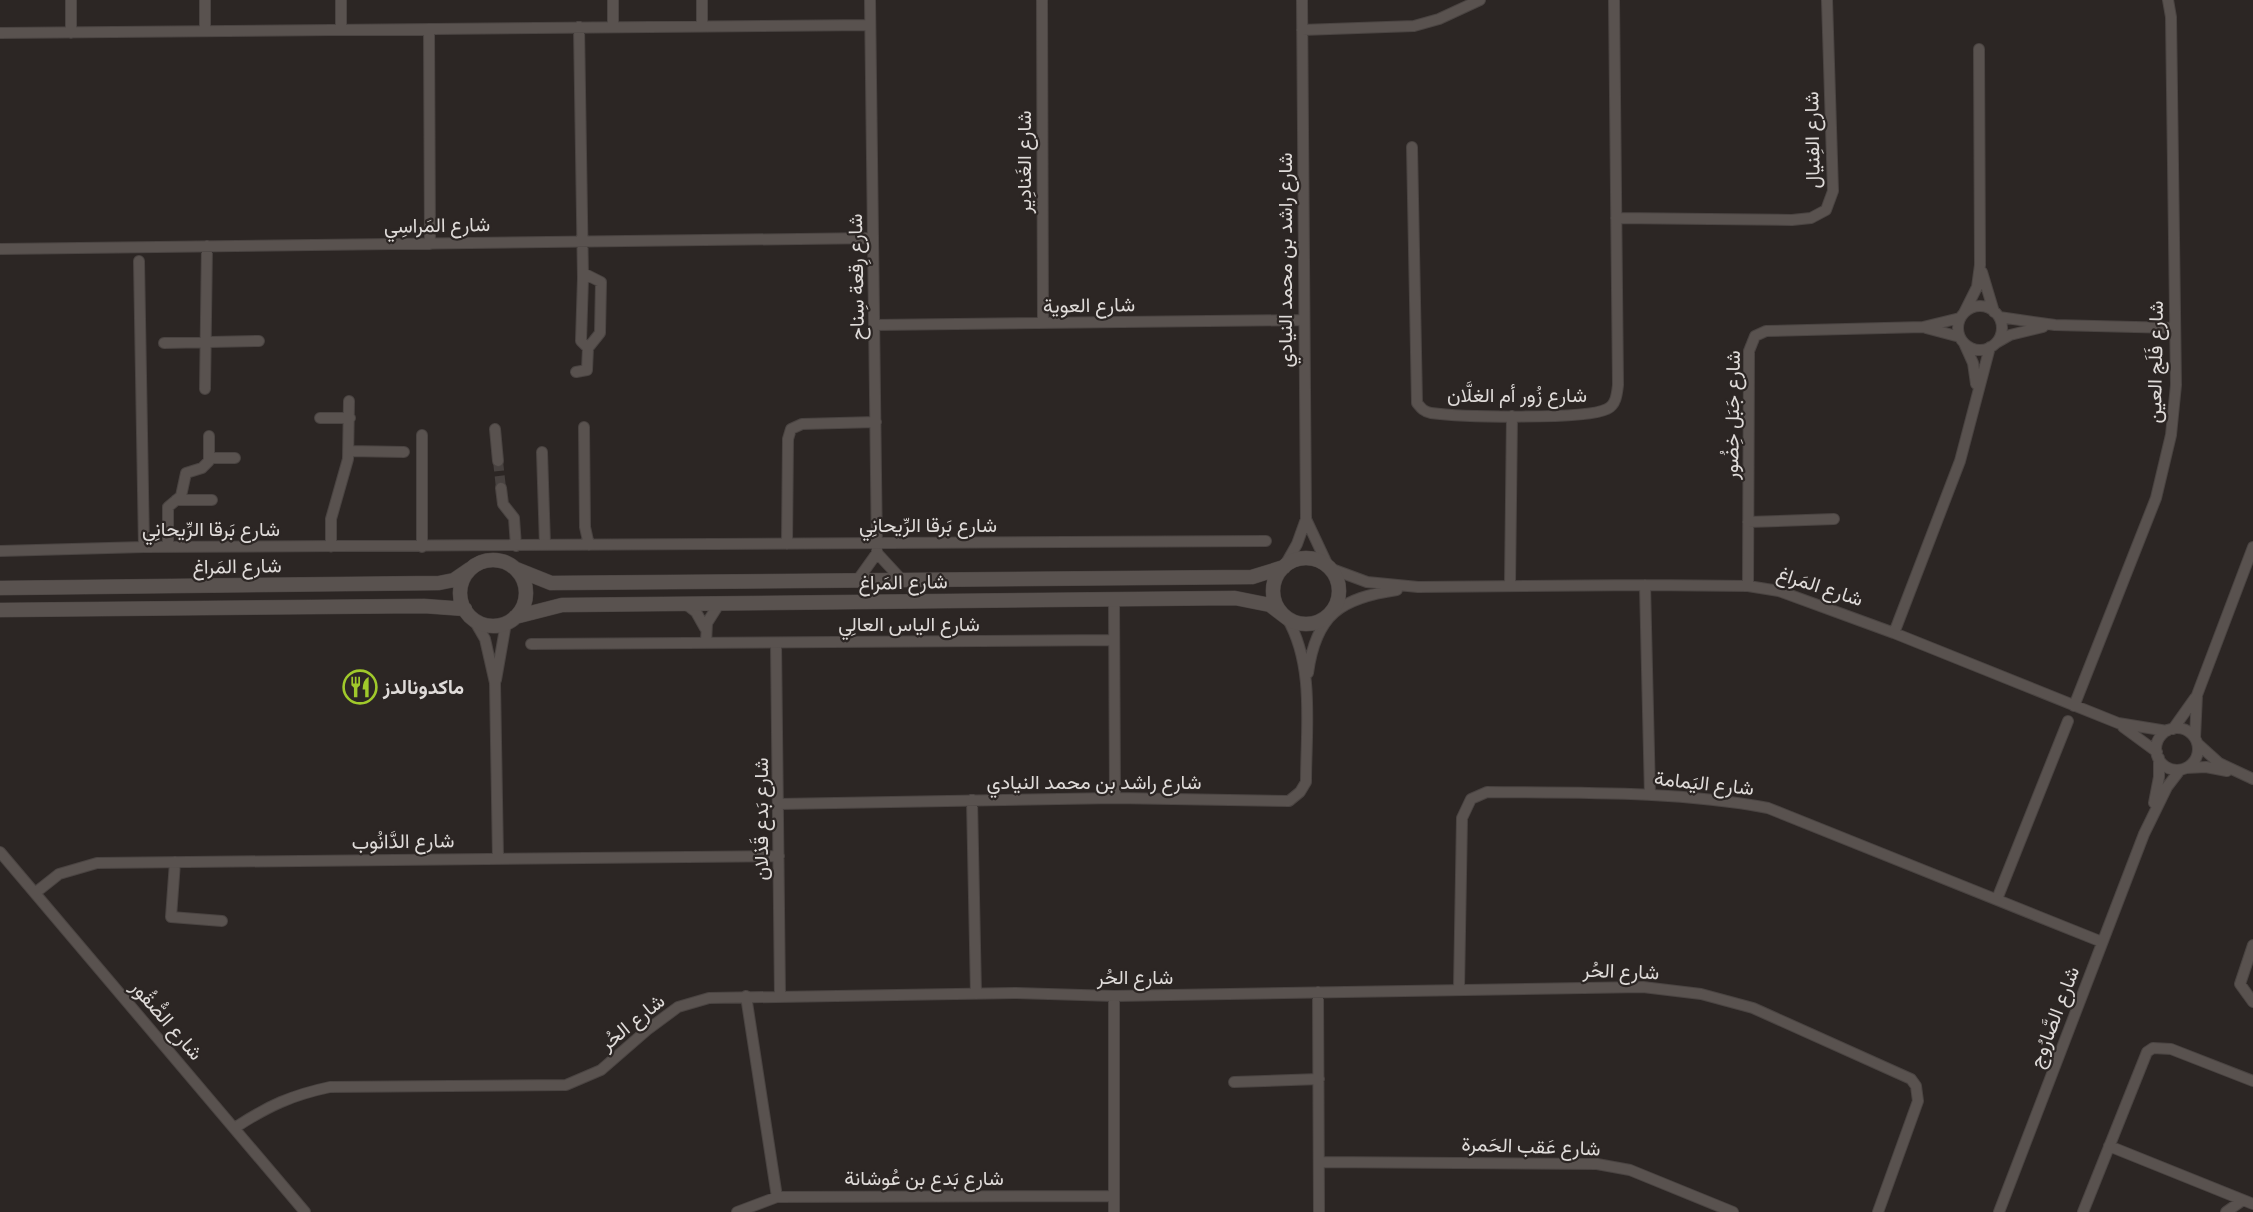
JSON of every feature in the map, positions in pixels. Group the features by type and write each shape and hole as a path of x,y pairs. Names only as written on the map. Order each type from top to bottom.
{"street":[{"path":"71,0 71,33"},
{"path":"205,0 205,31"},
{"path":"341,29 342,0"},
{"path":"613,27 614,0"},
{"path":"702,0 702,27"},
{"name":"شارع رِقعة سِناح","path":"870,0 877,548"},
{"name":"شارع الغَنادِير","path":"1042,0 1043,323"},
{"name":"شارع راشد بن محمد النيادي","path":"1284,567 1297,544 1306,519 1302,0"},
{"path":"1302,30 1414,26 1439,19 1480,0"},
{"name":"شارع زُور أم الغلَّان","path":"1412,147 1417,403 1430,413 1512,417 1594,413 1610,409 1616,399 1614,0"},
{"name":"شارع الفِنيال","path":"1616,219 1792,220 1811,218 1826,210 1833,191 1827,0"},
{"name":"شارع فَلَج العين","path":"2074,706 2152,507 2165,466 2175,404 2171,16 2168,0"},
{"path":"0,33 870,25"},
{"path":"579,27 583,273 581,341 588,348"},
{"path":"429,29 430,244"},
{"path":"1977,390 1973,363 1962,340 1962,316 1977,287 1980,266 1979,49"},
{"name":"شارع المَراسِي","path":"0,249 873,238"},
{"path":"205,390 207,246"},
{"path":"139,261 144,547"},
{"path":"1894,633 1960,461 1971,428 1977,390 1993,345 2002,331 1980,266"},
{"path":"576,372 587,370 588,348 600,333 601,282 583,273"},
{"path":"1962,316 1976,307 1996,314 2055,325 2175,328"},
{"name":"شارع جَبَل خِضُور","path":"1748,586 1750,341 1766,331 1923,327 1962,316"},
{"name":"شارع العوية","path":"874,325 1304,320"},
{"path":"1962,340 1976,350 1993,345 2010,335 2055,325"},
{"name":"شارع جَبَل خِضُور","path":"1923,327 1962,340"},
{"path":"164,342 259,341"},
{"path":"331,547 331,519 349,451 349,401"},
{"path":"1510,585 1512,417"},
{"path":"320,418 350,418"},
{"path":"788,543 788,439 791,429 802,424 876,423"},
{"path":"584,427 585,521 589,545"},
{"path":"495,429 498,462"},
{"path":"422,435 422,547"},
{"path":"168,547 166,515 168,507 183,491 186,473 202,468 210,458 209,436"},
{"path":"349,451 404,452"},
{"path":"542,452 545,545"},
{"path":"210,458 235,458"},
{"path":"501,488 503,504 514,518 516,546"},
{"path":"176,500 212,500"},
{"name":"شارع راشد بن محمد النيادي","path":"1306,519 1329,568"},
{"path":"1748,522 1834,519"},
{"name":"شارع بَرقا الرِّيحانِي","path":"0,551 144,547 788,543 877,548 1266,541"},
{"path":"2242,774 2206,767 2183,769 2168,767 2158,755 2158,740 2170,730 2197,695 2253,547"},
{"path":"857,580 877,548 901,579"},
{"path":"1307,558 1319,561 1329,568 1337,579 1340,592 1336,605 1328,616 1316,623 1301,624 1287,618 1274,599 1274,587 1284,567 1294,560 1307,558"},
{"path":"495,683 511,620 526,599 526,588 516,569 498,560 478,563 470,569 461,588 470,614 484,639 495,683 498,858"},
{"name":"شارع المَراغ","path":"516,569 551,583 1252,578 1284,567"},
{"name":"شارع المَراغ","path":"1329,568 1367,582 1418,586 1748,586 1779,591 1809,600 1894,633 2118,723 2170,730"},
{"name":"شارع المَراغ","path":"7,588 439,583 454,580 470,569"},
{"path":"0,581 7,588"},
{"path":"1645,585 1650,795"},
{"name":"شارع المَراغ","path":"1328,616 1360,596 1418,586"},
{"name":"شارع المَراغ","path":"511,620 562,605 1235,598 1270,604 1287,618"},
{"path":"1114,599 1115,798"},
{"path":"705,628 711,613 719,604"},
{"path":"687,605 696,612 705,628 706,643"},
{"path":"0,610 424,606 470,614 484,624 511,620"},
{"name":"شارع راشد بن محمد النيادي","path":"779,804 1115,798 1289,801 1300,792 1306,782 1306,688 1313,642 1328,616"},
{"name":"شارع راشد بن محمد النيادي","path":"1287,618 1299,643 1306,688"},
{"name":"شارع الياس العالِي","path":"531,644 1113,640"},
{"name":"شارع بَدع قَذلان","path":"776,643 780,996"},
{"path":"2183,769 2196,758 2197,695"},
{"path":"1998,899 2068,721"},
{"name":"شارع المَراغ","path":"2118,723 2158,755"},
{"path":"2170,730 2185,730 2219,763 2253,779"},
{"name":"شارع الصَّارُوج","path":"1999,1212 2144,834 2158,789 2158,755"},
{"name":"شارع الصَّارُوج","path":"2144,834 2167,787 2183,769"},
{"name":"شارع اليَمامة","path":"1459,988 1462,818 1471,800 1487,792 1650,795 1718,800 1768,808 2102,942"},
{"path":"972,800 976,994"},
{"name":"شارع الصُّقُور","path":"0,852 236,1127 305,1212"},
{"name":"شارع الدَّانُوب","path":"35,893 59,874 98,863 780,856"},
{"path":"176,862 171,917 222,921"},
{"path":"2253,945 2240,984 2247,997 2253,1002"},
{"name":"شارع الحُر","path":"236,1127 266,1107 294,1095 330,1087 566,1085 601,1070 678,1007 709,998 976,994 1114,996 1459,988 1643,987 1701,994 1753,1008 1904,1074 1916,1086 1918,1101 1878,1212"},
{"path":"1318,992 1319,1212"},
{"path":"746,996 777,1197"},
{"path":"1114,996 1114,1212"},
{"path":"2083,1212 2142,1061 2153,1048 2171,1049 2253,1081"},
{"path":"1234,1082 1319,1079"},
{"path":"2109,1146 2248,1202"},
{"name":"شارع عَقب الحَمرة","path":"1319,1162 1597,1164 1630,1170 1733,1212"},
{"name":"شارع بَدع بن عُوشانة","path":"737,1212 777,1197 1114,1196"},
{"path":"2226,1212 2248,1202"}],"tunnel":[{"path":"498,461 501,488"}],"place":[{"name":"ماكدونالدز","path":"360,687"}]}
